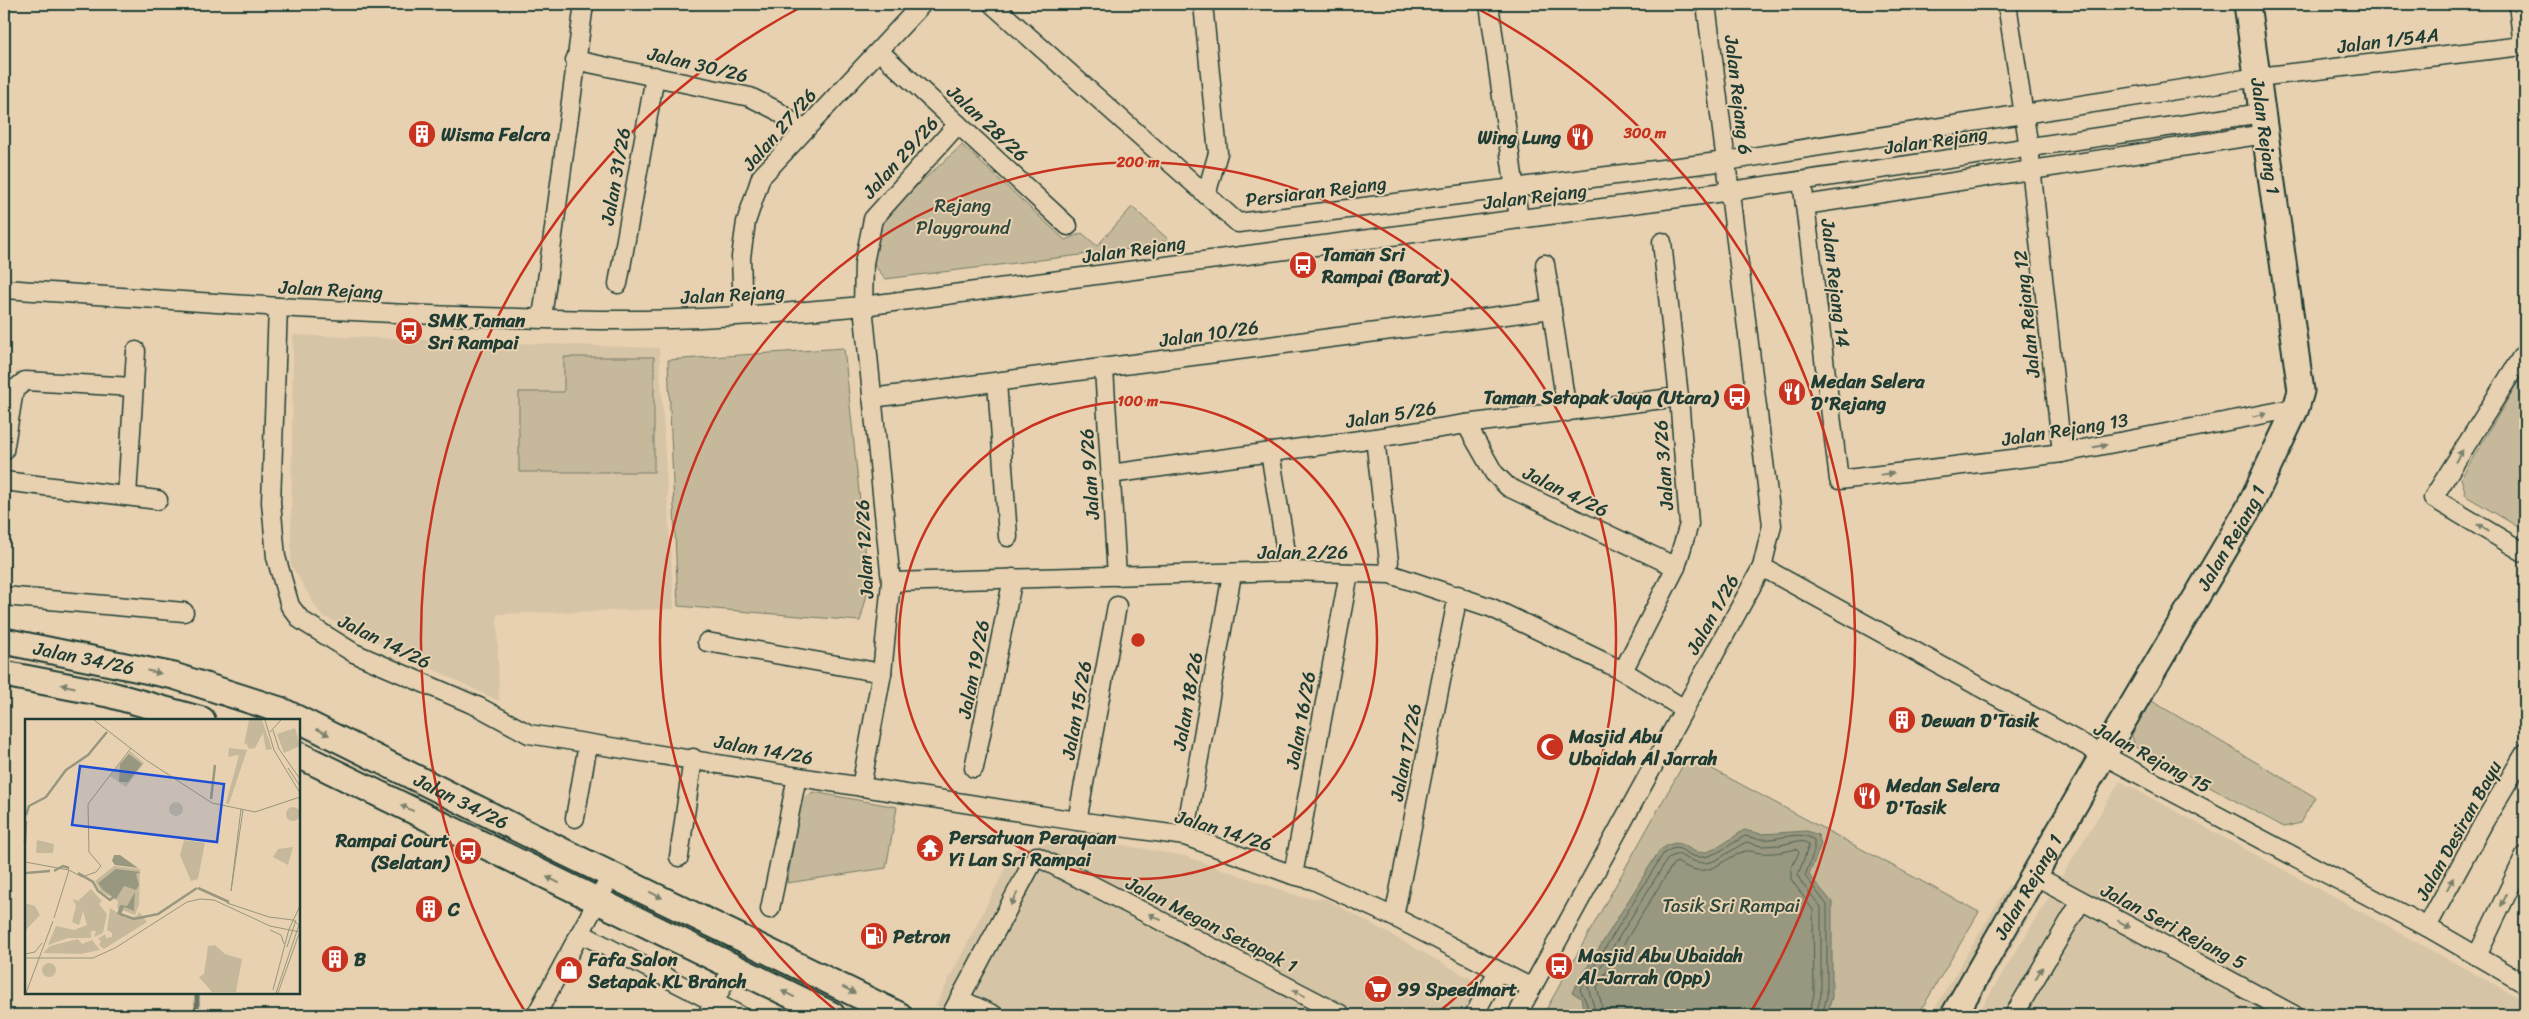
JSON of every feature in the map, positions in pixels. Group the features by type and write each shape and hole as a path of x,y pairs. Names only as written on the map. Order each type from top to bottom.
{"main road":[{"name":"Jalan Rejang 1","path":"1954,1015 2103,755 2249,508 2296,408 2301,391 2248,4"},
{"name":"Jalan 34/26","path":"4,641 174,676 280,710 298,719"},
{"name":"Jalan 34/26","path":"4,674 108,694 198,719"},
{"name":"Jalan 34/26","path":"300,720 562,851 899,1015"},
{"name":"Jalan 34/26","path":"300,755 832,1015"}],"street":[{"path":"542,318 584,4"},
{"name":"Jalan 27/26","path":"743,315 741,257 746,222 761,177 922,4"},
{"name":"Persiaran Rejang","path":"992,4 1238,223 1514,186 1726,161 2024,114"},
{"path":"1203,4 1218,152 1206,195"},
{"path":"1489,4 1519,219"},
{"name":"Jalan Rejang 6","path":"1706,4 1731,191"},
{"name":"Jalan Rejang 12","path":"2007,4 2029,148 2062,453"},
{"name":"Jalan 1/54A","path":"2024,114 2258,77 2523,46 2518,4"},
{"name":"Jalan 28/26","path":"879,51 1068,226"},
{"name":"Jalan 30/26","path":"575,60 750,97 776,110 803,130"},
{"name":"Jalan 31/26","path":"618,284 655,76"},
{"path":"1805,205 2031,171 2264,123"},
{"name":"Jalan Rejang","path":"4,289 391,314 600,320 743,315 863,306 1731,191 2029,148 2264,123"},
{"name":"Jalan 29/26","path":"863,306 864,263 873,219 958,124"},
{"name":"Jalan Rejang 14","path":"1802,181 1839,480"},
{"name":"Jalan 1/26","path":"1517,1015 1762,567 1772,525 1731,191"},
{"name":"Jalan 3/26","path":"1623,671 1676,567 1689,524 1679,397 1662,242"},
{"path":"1545,264 1567,412"},
{"name":"Jalan 12/26","path":"862,787 882,673 891,582 863,306"},
{"name":"Jalan 14/26","path":"278,307 271,502 276,557 290,606 301,620 354,653 478,707 529,734 693,758 797,777 1077,821 1185,836 1293,875 1313,880 1394,917 1532,988"},
{"name":"Jalan 10/26","path":"872,398 1552,309"},
{"path":"127,496 136,351"},
{"path":"2525,356 2522,356 2433,498 2525,553"},
{"name":"Jalan 9/26","path":"1104,369 1117,576"},
{"path":"4,451 14,390 25,380 134,387"},
{"path":"997,382 1008,537"},
{"name":"Jalan 5/26","path":"1110,474 1466,424 1679,397"},
{"name":"Jalan Rejang 13","path":"1839,480 2062,453 2296,408"},
{"name":"Jalan 4/26","path":"1466,424 1494,473 1508,487 1676,567"},
{"path":"1375,438 1390,562"},
{"path":"1270,452 1289,571"},
{"path":"4,481 158,500"},
{"name":"Jalan Rejang 15","path":"1762,567 2103,755 2427,927 2525,984"},
{"name":"Jalan 2/26","path":"891,582 1289,571 1390,574 1458,595 1492,608 1623,671 1684,709"},
{"name":"Jalan 16/26","path":"1293,875 1349,573"},
{"name":"Jalan 18/26","path":"1185,836 1232,574"},
{"name":"Jalan 19/26","path":"974,768 1013,578"},
{"name":"Jalan 17/26","path":"1394,917 1458,595"},
{"path":"4,596 184,612"},
{"name":"Jalan 15/26","path":"1077,821 1117,606"},
{"path":"707,642 882,673"},
{"path":"575,818 588,744"},
{"name":"Jalan Desiran Bayu","path":"2427,927 2484,822 2525,754"},
{"path":"679,857 693,758"},
{"path":"770,910 797,777"},
{"name":"Jalan Megan Setapak 1","path":"959,999 1036,856 1342,1015"},
{"path":"2477,956 2525,856"},
{"path":"536,1015 612,874"},
{"name":"Jalan Seri Rejang 5","path":"2034,875 2294,1015"},
{"path":"2014,1015 2082,901"},
{"path":"580,933 710,1009 739,1015"},
{"path":"710,1009 733,967"},
{"path":"1474,1015 1498,971"},
{"path":"951,1015 959,999 994,1015"}],"shaded area":[{"path":"293,335 659,348 674,609 497,614 499,701 321,615 291,565"},
{"path":"2120,781 2525,1001 2525,1015 1977,1015"},
{"path":"1082,838 1185,856 1301,897 1326,899 1495,992 1482,1015 956,1015 936,1005 1015,849"},
{"path":"2008,885 2038,902 1972,1015 1931,1015"}],"green space":[{"name":"Rejang Playground","path":"962,145 1065,240 1082,233 1097,246 1132,207 1169,240 1146,247 885,279 873,263 882,225 910,192"},
{"path":"844,348 869,587 860,621 678,606 668,360"},
{"path":"564,357 654,357 654,472 519,472 519,392 564,392"},
{"path":"2518,382 2525,383 2525,531 2466,496 2461,478"},
{"path":"2150,700 2315,797 2300,823 2284,827 2135,747 2131,732"},
{"name":"Tasik Sri Rampai","path":"1688,756 1979,912 1918,1015 1543,1015"},
{"path":"813,792 897,807 886,868 787,883 801,801"}],"water":[{"path":"1744,830 1762,834 1807,831 1818,835 1821,844 1809,875 1832,902 1832,997 1827,1015 1581,1015 1583,1009 1581,998 1572,992 1659,851 1674,843 1693,851 1706,852 1720,846"}],"waterway":[{"path":"197,994 197,1015"}],"place":[{"name":"Wisma Felcra","path":"422,134"},
{"name":"Wing Lung","path":"1580,137"},
{"name":"Taman Sri Rampai (Barat)","path":"1303,265"},
{"name":"SMK Taman Sri Rampai","path":"409,331"},
{"name":"Medan Selera D'Rejang","path":"1792,392"},
{"name":"Taman Setapak Jaya (Utara)","path":"1737,397"},
{"name":"Dewan D'Tasik","path":"1902,720"},
{"name":"Masjid Abu Ubaidah Al Jarrah","path":"1550,747"},
{"name":"Medan Selera D'Tasik","path":"1867,796"},
{"name":"Persatuan Perayaan Yi Lan Sri Rampai","path":"930,848"},
{"name":"Rampai Court (Selatan)","path":"468,851"},
{"name":"C","path":"429,909"},
{"name":"Petron","path":"874,936"},
{"name":"B","path":"335,959"},
{"name":"Masjid Abu Ubaidah Al-Jarrah (Opp)","path":"1559,966"},
{"name":"Fafa Salon Setapak KL Branch","path":"569,970"},
{"name":"99 Speedmart","path":"1378,989"}]}
